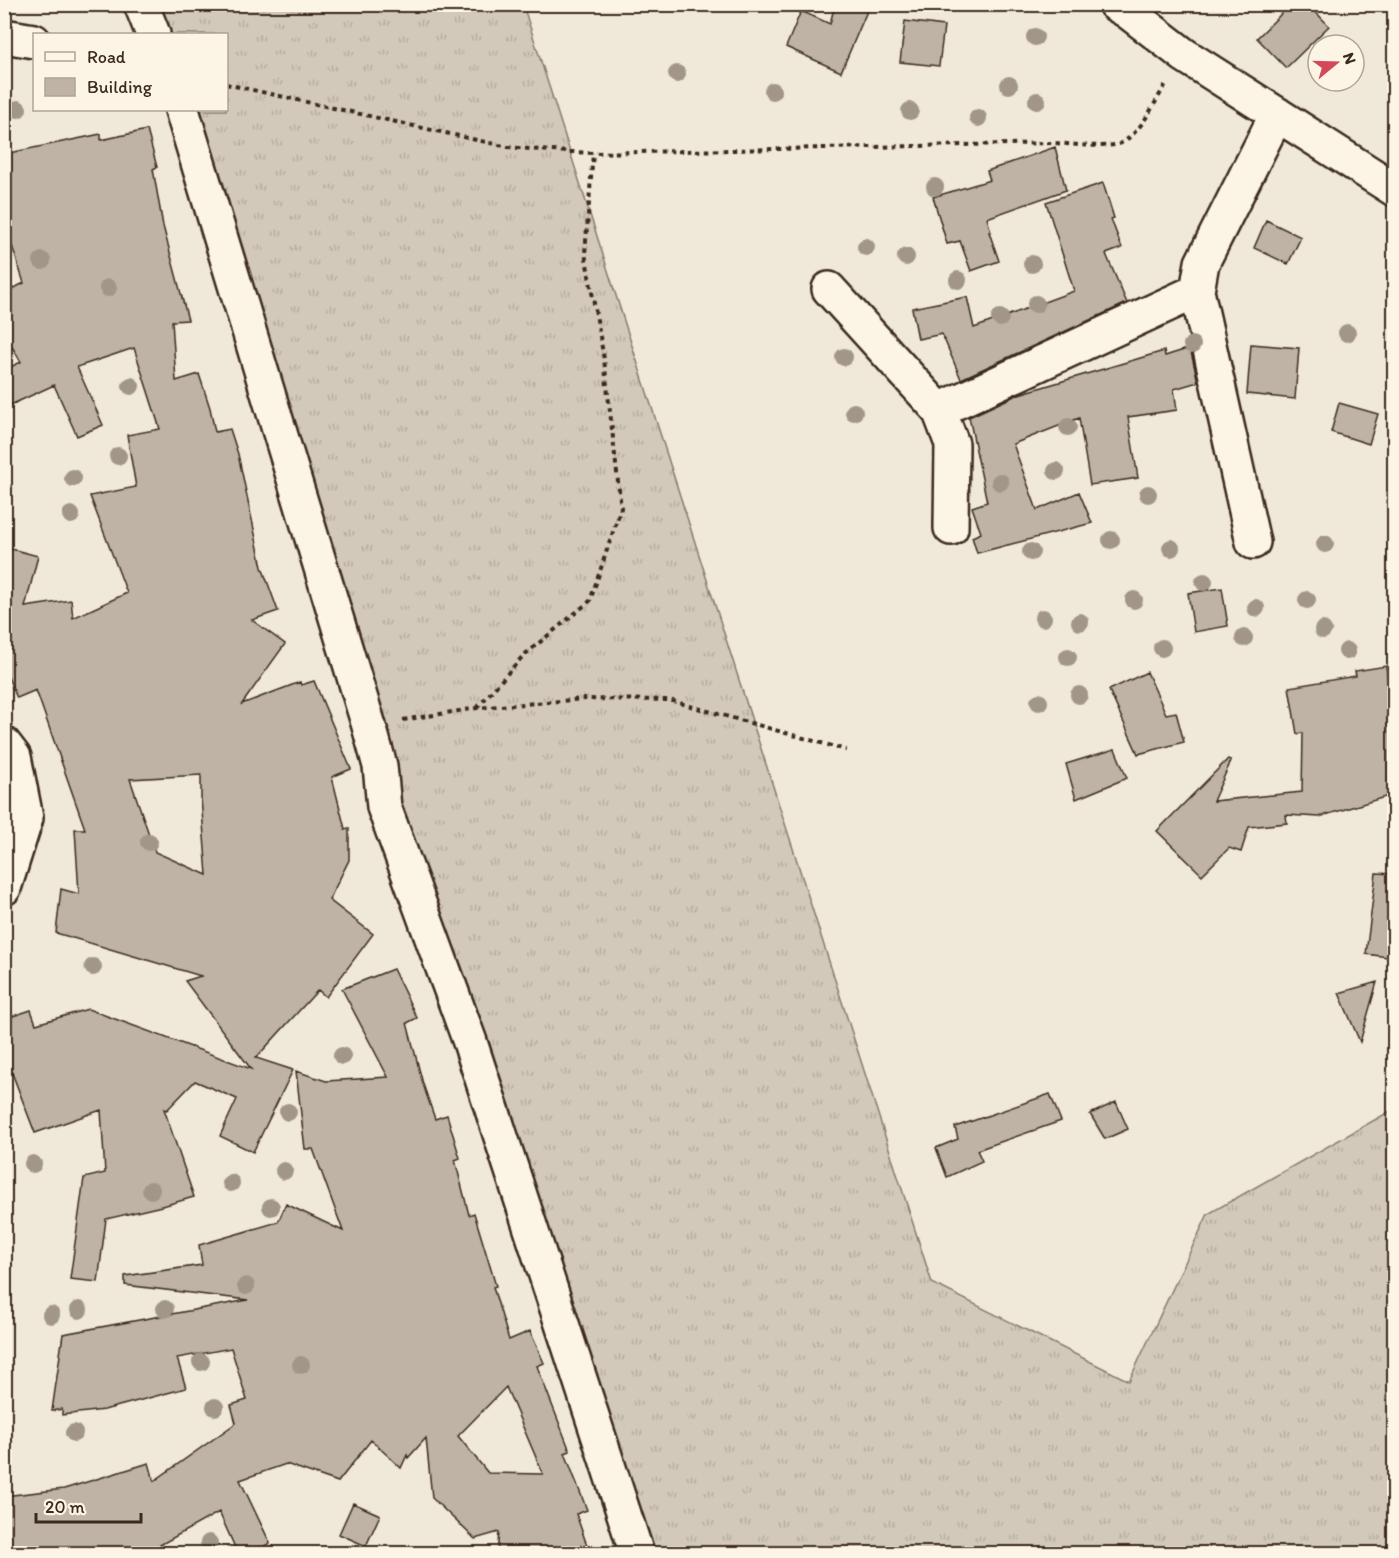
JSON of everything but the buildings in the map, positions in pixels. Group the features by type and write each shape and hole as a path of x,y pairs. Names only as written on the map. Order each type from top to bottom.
{"street":[{"path":"141,4 153,33"},
{"path":"1125,7 1184,55 1395,189"},
{"path":"4,36 33,41"},
{"path":"182,111 369,726 380,766 384,807 470,1042 637,1554"},
{"path":"1253,542 1197,291 1202,263 1277,114"},
{"path":"829,289 939,410 952,444 951,528"},
{"path":"939,410 1197,291"},
{"path":"4,744 14,758 26,819 4,888"}],"path":[{"path":"228,84 508,147 594,153 1055,143 1120,145 1137,131 1184,55"},
{"path":"477,708 523,656 590,601 621,508 604,359 585,253 594,153"},
{"path":"369,726 477,708 584,699 669,700 846,750"}],"green space":[{"path":"141,5 523,5 932,1283 1129,1381 1208,1214 1394,1109 1394,1553 643,1553 470,1042 182,111 228,111 228,33 153,33"}]}
